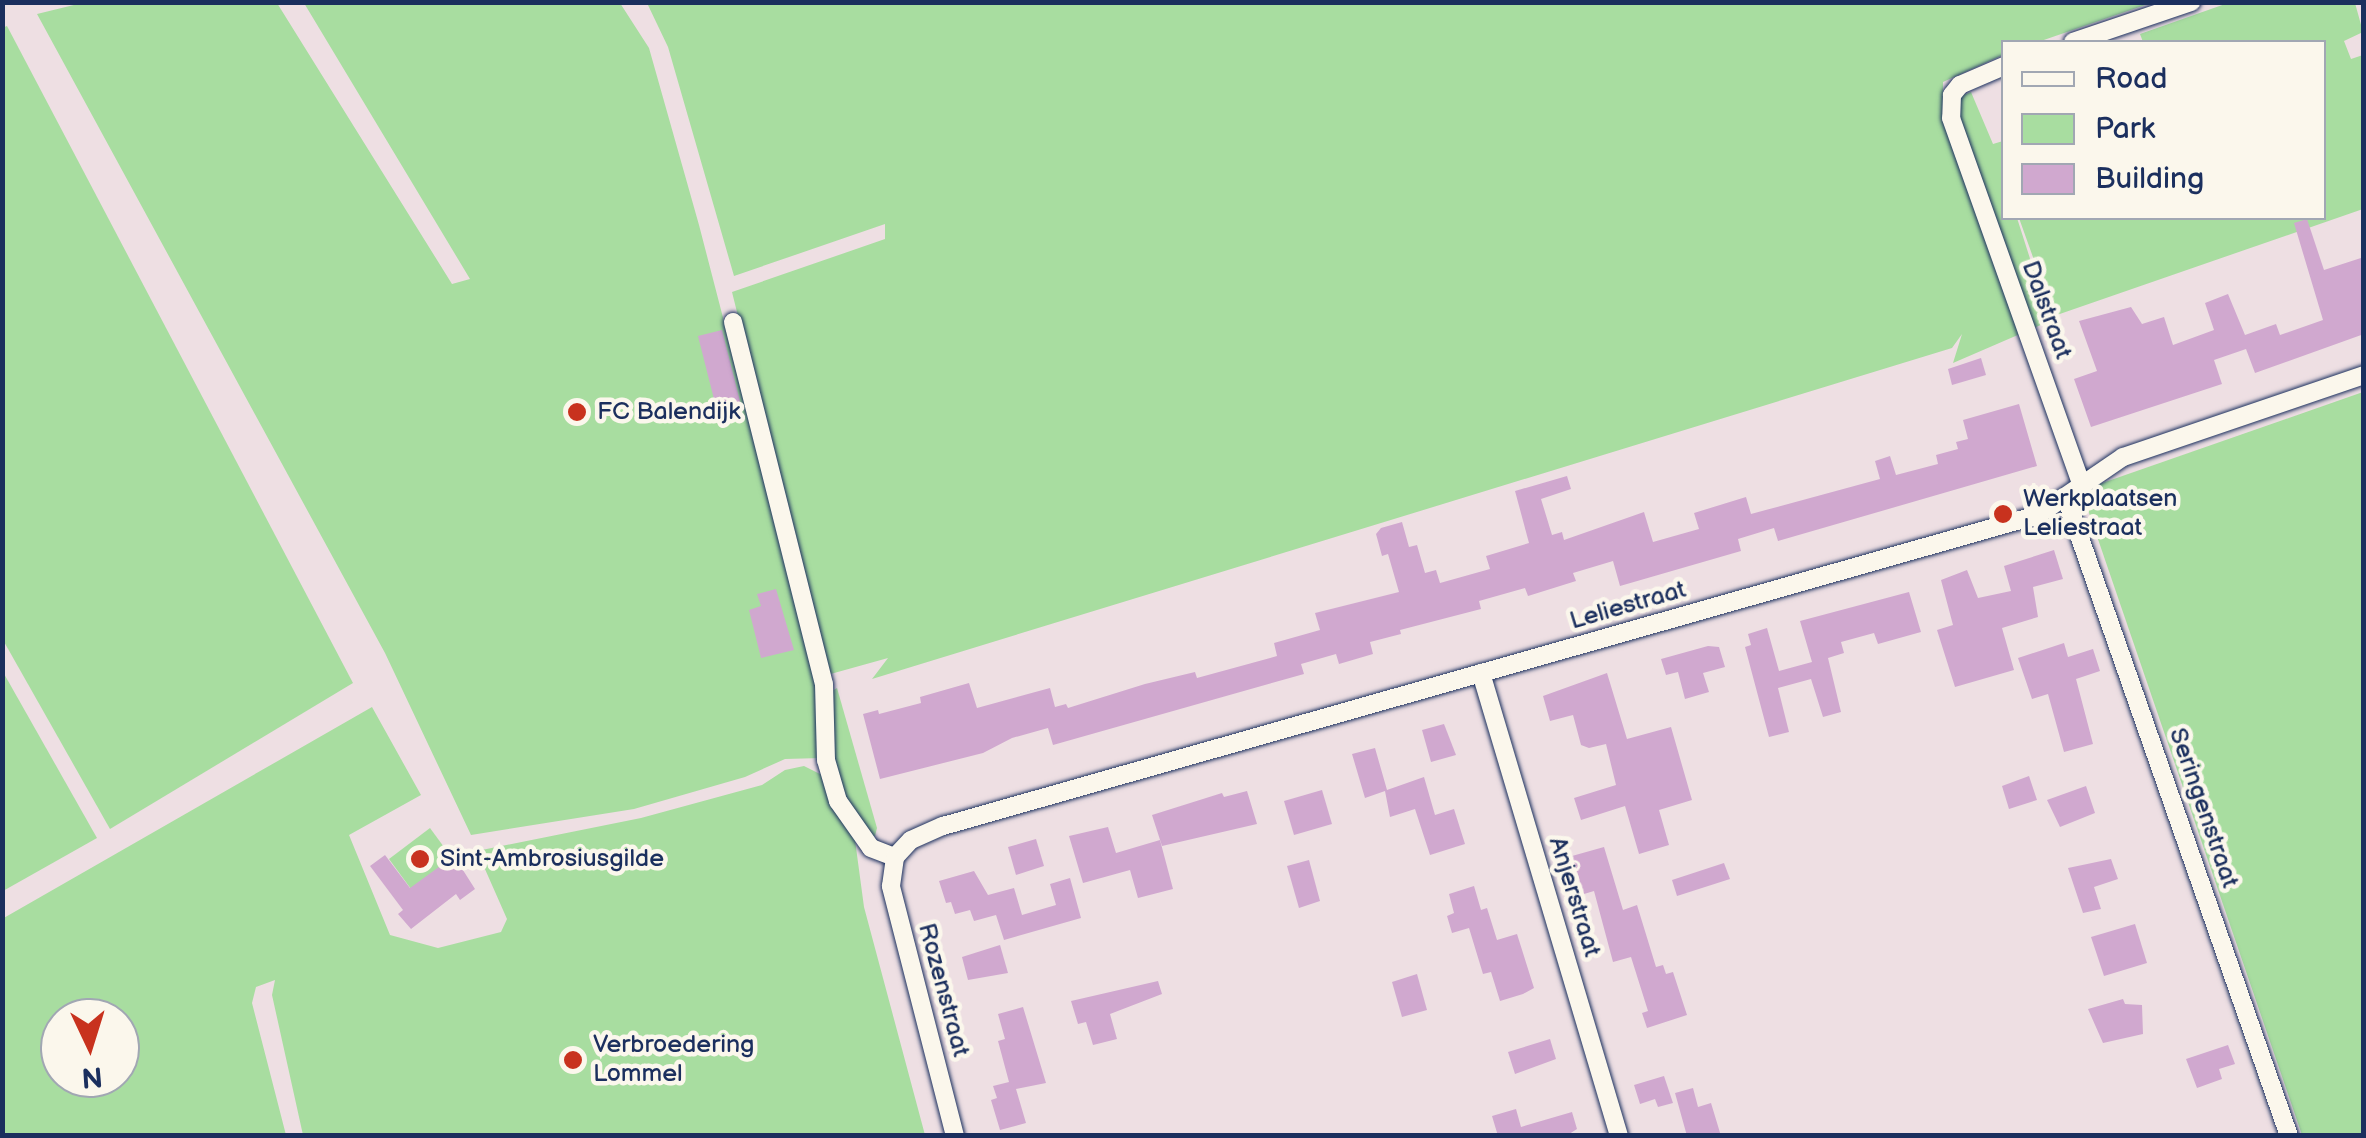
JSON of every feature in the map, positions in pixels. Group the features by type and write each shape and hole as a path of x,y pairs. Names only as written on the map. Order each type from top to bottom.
{"street":[{"path":"2080,40 2191,2"},
{"name":"Dalstraat","path":"2001,67 1960,85 1952,94 1952,118 2082,485"},
{"path":"733,322 824,684 826,760 838,801 871,848 895,857"},
{"name":"Leliestraat","path":"895,857 911,840 943,826 2038,516 2124,457 2364,374"},
{"name":"Seringenstraat","path":"2066,498 2289,1136"},
{"name":"Anjerstraat","path":"1481,674 1619,1136"},
{"name":"Rozenstraat","path":"895,857 890,872 895,906 955,1136"}],"green space":[{"path":"82,3 277,3 452,284 470,279 304,3 620,3 649,48 699,225 819,688 821,758 785,759 745,777 634,809 471,835 385,653 37,14"},
{"path":"647,3 2151,3 2044,40 2001,40 2001,56 1943,82 1943,103 1971,92 1993,144 2001,142 2001,220 2018,220 2050,321 1953,363 1962,334 1952,348 872,679 888,658 827,675 732,292 885,239 885,224 734,276 668,47"},
{"path":"2228,3 2355,3 2363,32 2344,41 2351,59 2363,55 2363,209 2054,316 2020,220 2326,220 2326,40 2142,40 2140,34"},
{"path":"7,26 353,683 110,829 3,640 2,28"},
{"path":"2363,392 2363,1135 2302,1135 2088,510 2088,488"},
{"path":"3,672 97,838 2,891"},
{"path":"837,688 877,828 875,836 843,801 833,754 829,693"},
{"path":"372,707 421,795 349,835 390,935 438,948 501,932 507,919 477,851 641,818 762,785 785,770 804,766 824,776 855,840 864,907 925,1135 303,1135 272,995 275,980 256,987 252,1003 286,1135 3,1135 2,919"},
{"name":"Sint-Ambrosiusgilde","path":"430,828 452,858 411,889 389,859"}],"building":[{"path":"2307,220 2324,270 2364,257 2364,334 2255,373 2246,349 2214,360 2222,384 2091,427 2074,379 2097,371 2079,321 2131,307 2142,324 2164,317 2173,345 2214,330 2205,303 2228,294 2245,335 2276,324 2280,335 2323,320 2294,223"},
{"path":"722,330 741,405 717,411 698,336"},
{"path":"1981,358 1986,375 1952,385 1948,369"},
{"path":"2019,404 2037,466 1778,541 1774,528 1738,539 1741,551 1620,586 1613,561 1573,573 1576,581 1528,596 1525,588 1479,601 1481,609 1400,630 1401,634 1370,642 1373,654 1339,664 1336,654 1301,664 1304,674 1053,745 1048,728 1012,738 983,753 880,779 863,714 921,703 920,697 969,683 977,708 1050,688 1055,707 1066,704 1068,708 1145,684 1195,672 1197,678 1277,656 1274,643 1320,630 1315,613 1399,592 1388,554 1382,556 1376,534 1381,528 1402,522 1409,547 1417,545 1425,573 1436,570 1440,583 1490,569 1486,556 1529,543 1515,491 1567,476 1571,489 1541,499 1552,535 1562,532 1564,540 1644,512 1653,542 1699,529 1694,513 1746,497 1751,514 1880,479 1875,461 1890,456 1896,475 1938,464 1936,455 1958,449 1956,442 1968,439 1963,420"},
{"path":"2054,550 2063,579 2033,587 2038,617 2002,628 2014,670 1955,687 1937,630 1953,625 1941,580 1967,570 1978,598 2011,591 2004,566"},
{"path":"776,589 794,650 761,658 749,610 761,606 757,594"},
{"path":"1909,592 1921,632 1878,644 1874,633 1841,642 1844,653 1828,658 1841,712 1823,717 1811,679 1778,688 1789,732 1769,737 1745,647 1751,645 1748,634 1767,628 1779,671 1812,662 1800,621"},
{"path":"2064,643 2068,657 2093,649 2100,671 2076,679 2093,744 2064,752 2048,694 2032,699 2018,658"},
{"path":"1708,646 1719,647 1725,667 1703,673 1709,692 1685,699 1678,672 1666,675 1661,659"},
{"path":"1607,673 1627,739 1671,727 1692,800 1659,810 1669,845 1639,854 1625,806 1581,820 1574,798 1616,785 1606,744 1589,748 1581,745 1573,715 1550,721 1543,696"},
{"path":"1444,724 1456,755 1431,762 1422,730"},
{"path":"1375,748 1387,790 1424,777 1435,815 1454,809 1465,844 1430,855 1415,809 1390,817 1385,791 1365,798 1352,754"},
{"path":"2029,776 2037,800 2009,809 2002,786"},
{"path":"2086,786 2095,813 2060,827 2047,800"},
{"path":"1322,790 1332,824 1294,835 1284,801"},
{"path":"1247,791 1257,824 1162,846 1152,815 1222,793 1224,797"},
{"path":"1108,827 1116,853 1160,840 1173,889 1138,898 1130,870 1083,883 1069,836"},
{"path":"1036,839 1044,866 1016,875 1008,847"},
{"path":"1604,847 1623,910 1637,905 1656,967 1663,965 1666,974 1673,972 1687,1015 1647,1028 1642,1013 1648,1011 1631,957 1613,962 1594,891 1584,894 1572,856"},
{"name":"Sint-Ambrosiusgilde","path":"385,855 410,888 454,856 475,889 460,900 456,894 411,929 398,914 403,910 370,866"},
{"path":"2111,859 2118,879 2094,887 2101,909 2083,913 2068,868"},
{"path":"1309,860 1320,901 1299,908 1287,866"},
{"path":"1724,863 1730,879 1677,896 1672,880"},
{"path":"974,871 988,895 1014,888 1022,915 1056,905 1050,884 1070,878 1081,918 1004,940 996,915 974,921 970,910 955,914 951,902 946,903 939,881"},
{"path":"1474,886 1481,910 1487,908 1497,940 1517,934 1534,988 1523,994 1500,1001 1491,972 1483,974 1469,928 1452,933 1447,916 1454,913 1449,894"},
{"path":"2135,924 2147,963 2104,976 2091,937"},
{"path":"1000,945 1008,973 968,980 962,957"},
{"path":"1417,974 1427,1010 1402,1017 1392,982"},
{"path":"1158,981 1162,994 1110,1014 1117,1039 1093,1045 1086,1022 1078,1024 1071,1001"},
{"path":"2123,999 2125,1004 2142,1005 2143,1034 2103,1043 2088,1009"},
{"path":"1023,1007 1046,1083 1016,1089 1026,1123 1000,1130 991,1100 997,1098 993,1086 1009,1082 998,1041 1005,1039 998,1014"},
{"path":"1550,1039 1556,1059 1515,1074 1508,1052"},
{"path":"2228,1045 2235,1064 2219,1069 2222,1079 2197,1088 2186,1059"},
{"path":"1664,1076 1673,1103 1658,1107 1655,1099 1640,1104 1634,1085"},
{"path":"1693,1088 1698,1107 1711,1103 1721,1136 1687,1136 1675,1093"},
{"path":"1516,1109 1521,1127 1572,1112 1577,1129 1566,1136 1498,1136 1492,1116"}],"place":[{"name":"FC Balendijk","path":"577,412"},
{"name":"Werkplaatsen Leliestraat","path":"2003,514"},
{"name":"Sint-Ambrosiusgilde","path":"420,859"},
{"name":"Verbroedering Lommel","path":"573,1060"}]}
